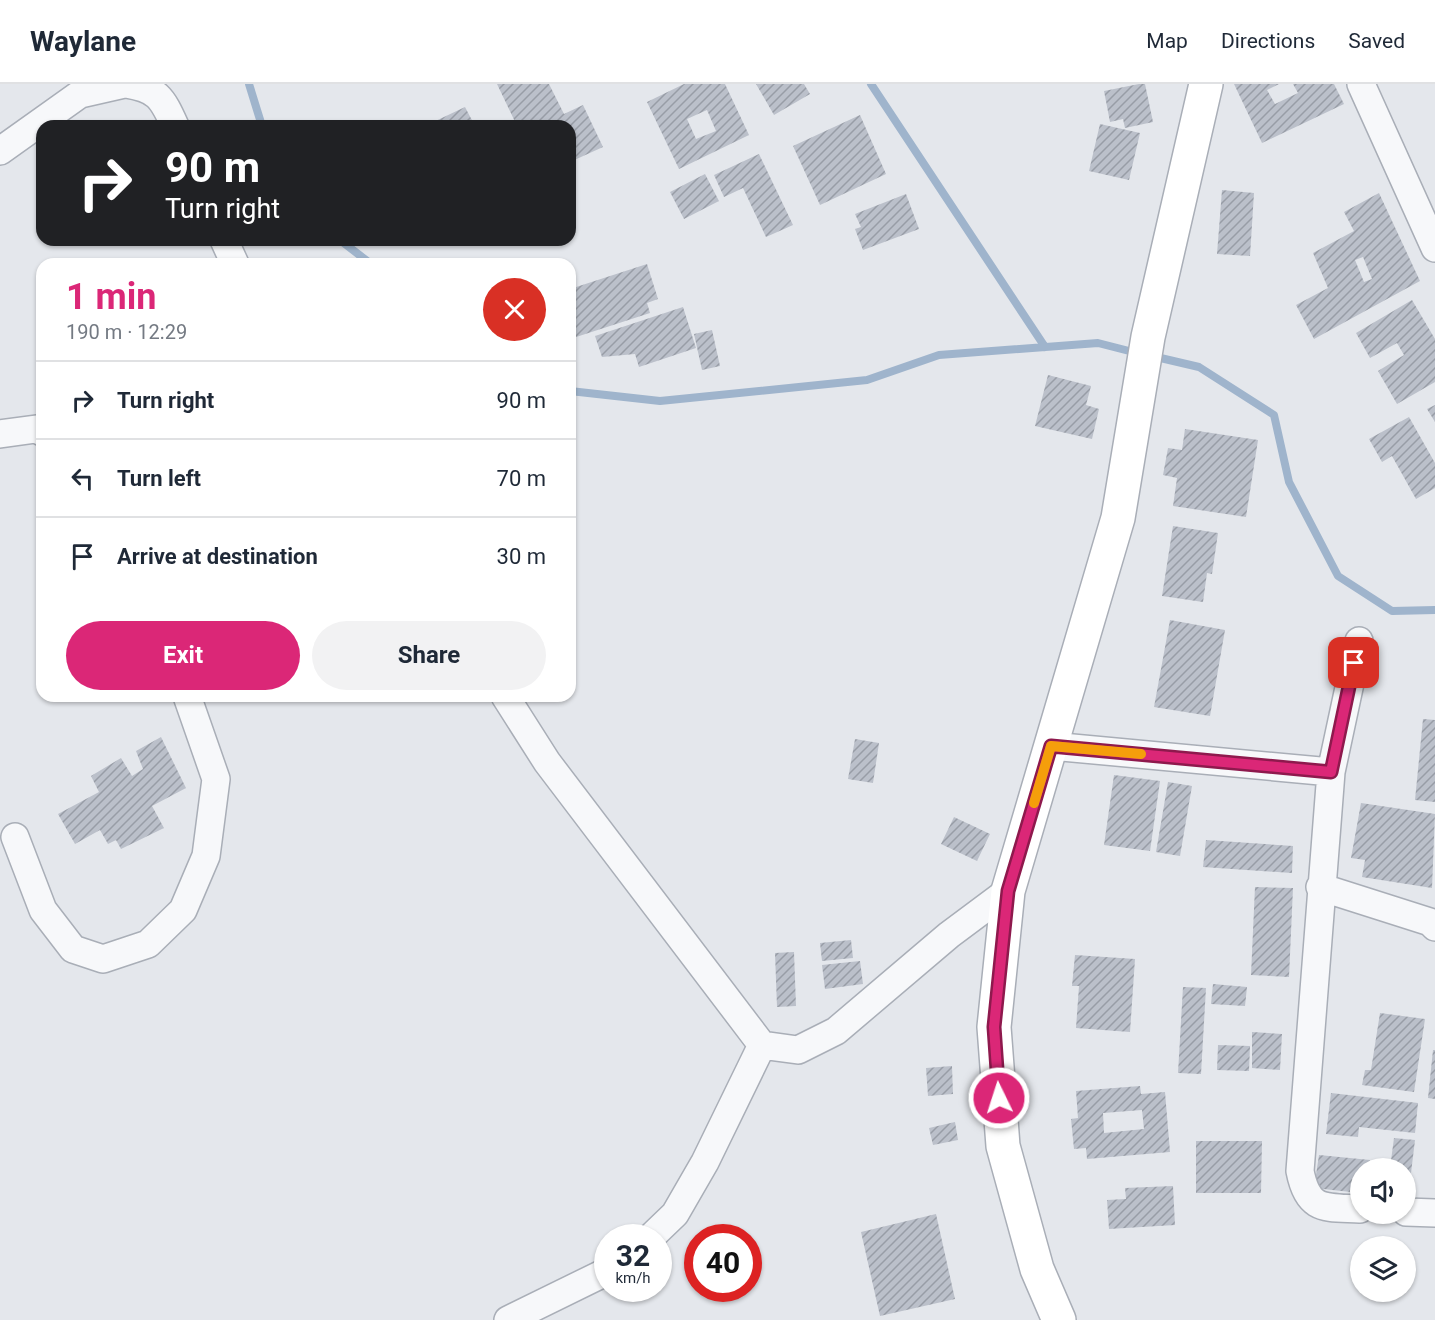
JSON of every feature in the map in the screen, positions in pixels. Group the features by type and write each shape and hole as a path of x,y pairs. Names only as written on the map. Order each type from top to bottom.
{"street":[{"path":"44,120 80,94 125,84 149,88 167,108 172,120"},
{"path":"1059,1320 1037,1269 1003,1146 994,1027 1008,891 1118,518 1148,337 1206,84"},
{"path":"1361,84 1435,248"},
{"path":"0,151 36,125"},
{"path":"0,434 36,429"},
{"path":"1350,1208 1321,1206 1304,1191 1300,1171 1320,887 1331,772 1359,641"},
{"path":"15,837 43,910 73,949 103,959 148,944 183,910 206,856 216,779 189,702"},
{"path":"509,702 547,762 762,1045 798,1050 836,1031 949,935 1008,891"},
{"path":"1051,746 1331,772"},
{"path":"1320,887 1431,922 1435,927"},
{"path":"665,1224 675,1214 705,1162 762,1045"},
{"path":"1416,1213 1435,1214"},
{"path":"508,1320 594,1278"}],"building":[{"path":"497,84 549,84 564,114 583,105 603,147 576,159 576,120 514,120"},
{"path":"684,84 725,84 749,135 679,169 647,102","holes":["707,110 716,131 696,139 687,119"]},
{"path":"756,84 804,84 810,94 774,115"},
{"path":"1145,84 1153,122 1125,128 1123,119 1110,122 1104,91"},
{"path":"1234,84 1279,84 1267,90 1275,104 1298,93 1293,84 1334,84 1344,104 1262,143"},
{"path":"465,107 472,120 438,120"},
{"path":"860,115 886,174 820,205 793,146"},
{"path":"1100,124 1140,133 1129,180 1089,171"},
{"path":"759,154 793,225 766,237 743,188 724,197 714,175"},
{"path":"705,174 719,201 684,219 670,192"},
{"path":"1222,190 1254,193 1250,256 1217,254"},
{"path":"1379,193 1420,281 1314,339 1296,305 1328,288 1313,253 1354,231 1344,212","holes":["1363,257 1372,279 1364,282 1355,260"]},
{"path":"906,194 919,229 863,250 855,229 861,227 855,214"},
{"path":"647,264 658,299 647,303 650,313 576,337 576,287"},
{"path":"1412,300 1435,339 1435,382 1397,404 1378,371 1404,355 1397,343 1370,358 1356,333"},
{"path":"683,307 696,348 639,367 635,354 602,357 595,336"},
{"path":"712,330 720,366 702,370 694,334"},
{"path":"1048,375 1091,386 1086,405 1099,409 1092,439 1035,426"},
{"path":"1435,405 1435,422 1427,409"},
{"path":"1409,417 1435,463 1435,488 1416,499 1392,456 1382,462 1369,439"},
{"path":"1185,429 1258,440 1246,517 1173,506 1177,478 1163,475 1168,448 1182,450"},
{"path":"1173,526 1218,533 1212,574 1207,573 1203,602 1162,596"},
{"path":"1170,620 1225,630 1210,716 1154,707"},
{"path":"1423,719 1435,720 1435,802 1415,800"},
{"path":"161,737 186,788 152,806 164,828 121,849 116,840 108,844 100,830 75,844 58,814 99,792 91,776 121,758 132,776 143,769 136,751"},
{"path":"855,739 879,743 873,783 848,779"},
{"path":"1114,775 1160,781 1150,851 1104,845"},
{"path":"1168,782 1192,786 1180,856 1156,852"},
{"path":"1361,803 1435,814 1432,888 1362,877 1365,860 1351,858"},
{"path":"954,817 990,834 977,861 941,844"},
{"path":"1206,840 1293,846 1292,873 1203,867"},
{"path":"1255,887 1293,888 1289,977 1251,975"},
{"path":"851,940 853,958 822,961 820,943"},
{"path":"794,952 796,1006 777,1007 775,953"},
{"path":"1075,955 1135,959 1130,1032 1076,1028 1079,986 1072,986"},
{"path":"860,961 863,984 825,989 822,965"},
{"path":"1213,984 1247,987 1245,1006 1211,1004"},
{"path":"1183,987 1206,988 1201,1074 1178,1073"},
{"path":"1380,1013 1425,1019 1414,1092 1362,1085 1365,1070 1371,1070"},
{"path":"1252,1032 1282,1034 1280,1070 1252,1068"},
{"path":"1218,1045 1250,1046 1249,1071 1217,1070"},
{"path":"1433,1050 1435,1050 1435,1099 1428,1098"},
{"path":"952,1066 953,1094 928,1096 926,1068"},
{"path":"1140,1086 1141,1094 1165,1092 1170,1152 1087,1159 1086,1148 1074,1149 1071,1119 1078,1118 1076,1091","holes":["1142,1110 1144,1129 1104,1133 1103,1113"]},
{"path":"1331,1093 1418,1103 1415,1133 1359,1127 1358,1137 1326,1134"},
{"path":"955,1122 958,1140 933,1145 929,1128"},
{"path":"1394,1138 1415,1140 1413,1158 1391,1158"},
{"path":"1196,1141 1262,1141 1261,1193 1196,1193"},
{"path":"1319,1155 1350,1158 1350,1192 1314,1188"},
{"path":"1173,1186 1175,1225 1109,1229 1107,1200 1126,1199 1125,1188"},
{"path":"936,1214 955,1299 880,1316 861,1232"}],"waterway":[{"path":"249,84 260,120"},
{"path":"871,84 1045,347"},
{"path":"348,246 363,258"},
{"path":"576,392 660,401 867,380 939,355 1098,343 1137,353"},
{"path":"1152,356 1199,367 1274,415 1289,482 1338,576 1392,611 1435,610"}],"slow traffic":[{"path":"1034,803 1051,746 1141,754"}],"route":[{"path":"999,1098 994,1027 1008,891 1051,746 1331,772 1354,663"}]}
